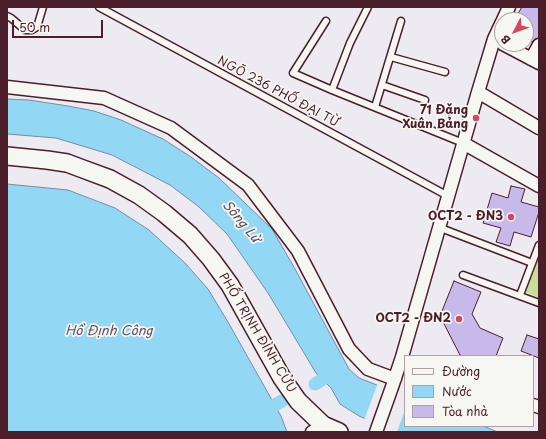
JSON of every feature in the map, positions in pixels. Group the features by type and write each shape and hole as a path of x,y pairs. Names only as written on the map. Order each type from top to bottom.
{"main road":[{"name":"PHỐ TRỊNH ĐÌNH CỬU","path":"7,156 67,163 110,179 139,195 164,213 190,235 211,259 230,285 282,378 318,428 339,432"}],"street":[{"path":"518,52 535,61 539,45"},
{"path":"376,432 403,358 438,226 478,92 496,52"},
{"path":"7,87 104,98 171,128 248,185 298,251 348,349 368,369 394,383"},
{"path":"478,92 539,128"},
{"path":"463,143 539,186"}],"lane":[{"path":"7,16 26,30 32,30 37,28 43,7"},
{"name":"NGÕ 236 PHỐ ĐẠI TỪ","path":"99,7 448,196"},
{"path":"332,90 350,42 368,7"},
{"path":"326,21 293,72 332,90 463,143"},
{"path":"375,107 402,21"},
{"path":"391,57 445,72"},
{"path":"382,85 425,100"},
{"path":"438,226 532,263"},
{"path":"520,295 539,245"},
{"path":"462,274 520,295 539,304"}],"green space":[{"path":"539,258 539,298 526,292"}],"water":[{"name":"Sông Lừ","path":"7,99 29,100 94,111 121,120 163,139 191,157 219,178 272,229 349,369 359,378 404,396 404,427 486,427 498,432 396,432 359,416 340,404 331,388 316,373 268,293 227,234 199,207 170,185 112,155 56,138 7,134"},
{"name":"Hồ Định Công","path":"7,184 68,190 115,208 149,230 185,263 208,289 281,416 287,432 7,432"}],"pier":[{"path":"378,383 404,394 404,413 397,432 391,432 364,420"}],"building":[{"path":"522,7 539,7 539,38 534,40 534,12 519,12"},
{"name":"OCT2 - ĐN3","path":"511,186 525,189 521,202 539,207 539,212 531,237 514,232 510,246 496,242 501,228 483,223 492,193 508,198"},
{"name":"OCT2 - ĐN2","path":"454,281 481,292 472,314 480,328 503,338 496,355 460,355 440,316"},
{"path":"527,335 539,339 539,358 521,351"}],"waterway":[{"path":"315,384 333,373"},
{"path":"275,405 282,401"}],"place":[{"name":"71 Đặng Xuân Bảng","path":"476,118"},
{"name":"OCT2 - ĐN3","path":"511,217"},
{"name":"OCT2 - ĐN2","path":"459,319"}]}
